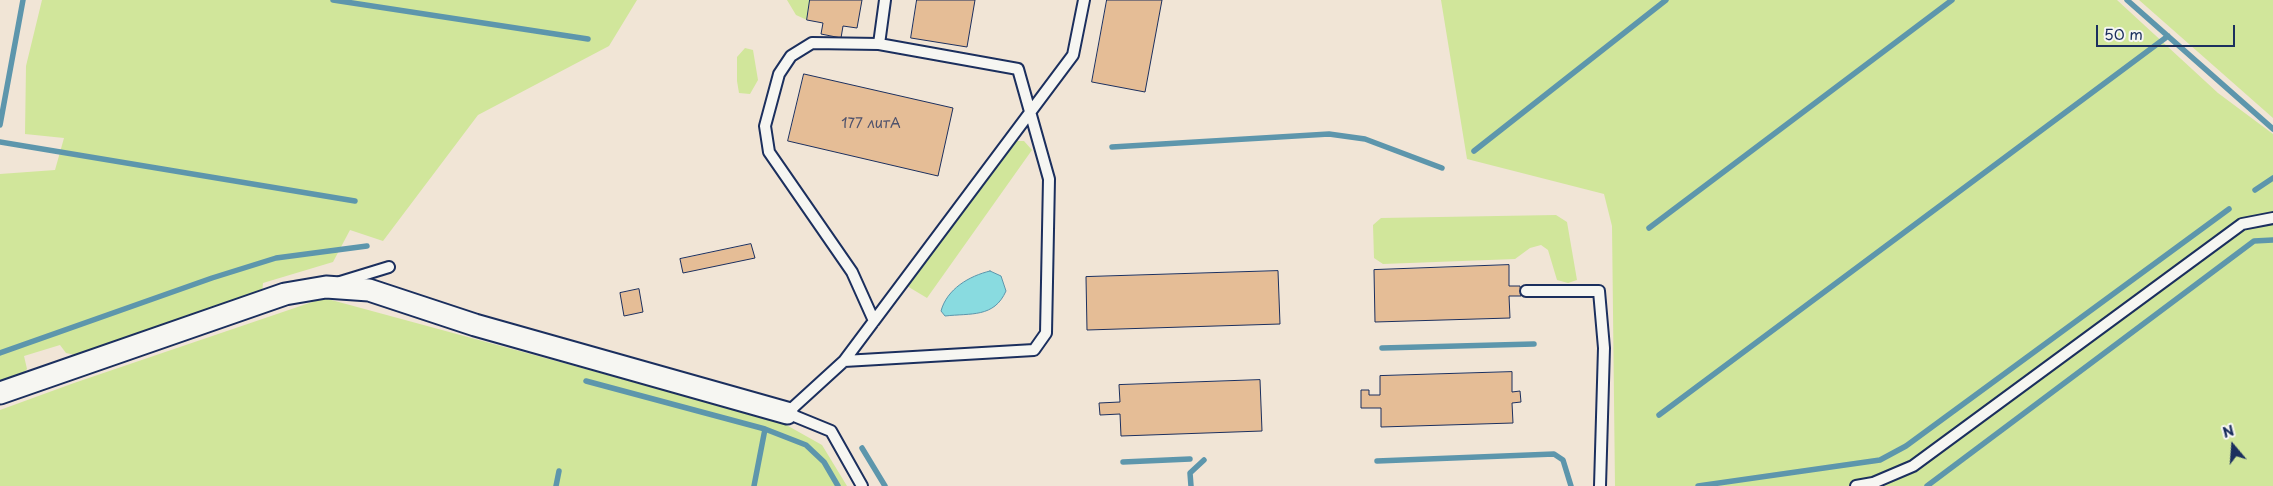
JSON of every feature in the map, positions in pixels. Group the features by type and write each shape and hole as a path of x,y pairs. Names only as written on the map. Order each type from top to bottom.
{"street":[{"path":"0,393 285,294 326,287 369,290 476,325 786,414"}],"lane":[{"path":"879,44 885,0"},
{"path":"862,486 831,431 786,414 844,361 1073,55 1084,0"},
{"path":"844,361 1034,350 1046,333 1049,180 1018,69 879,44 812,43 791,56 779,74 765,126 769,152 852,272 874,321"},
{"path":"1856,486 1873,483 1913,466 2242,224 2273,218"},
{"path":"326,287 389,267"},
{"path":"1526,291 1599,291 1604,348 1600,486"}],"green space":[{"path":"42,0 637,0 609,46 478,115 383,241 350,230 333,262 263,283 262,293 79,356 66,353 60,345 24,356 27,369 18,379 0,385 0,174 55,170 64,138 25,134 26,66"},
{"path":"787,0 810,0 807,20 796,15"},
{"path":"1441,0 2117,0 2218,93 2273,134 2273,486 1615,486 1612,226 1604,194 1467,159"},
{"path":"2139,0 2273,0 2273,118"},
{"path":"745,48 753,50 758,80 750,94 739,93 737,81 737,57"},
{"path":"1014,141 1024,141 1032,150 927,298 907,286"},
{"path":"1556,215 1567,222 1577,280 1568,283 1557,280 1548,250 1541,245 1530,248 1515,259 1383,264 1374,258 1373,225 1381,218"},
{"path":"324,298 781,422 822,445 847,486 0,486 0,410"}],"water":[{"path":"990,271 1001,276 1006,291 995,306 973,314 945,316 941,311 948,296 954,290 974,276"}],"building":[{"path":"810,0 862,0 857,28 843,26 841,38 821,34 823,23 807,20"},
{"path":"917,0 975,0 967,47 911,38"},
{"path":"1107,0 1162,0 1145,92 1092,82"},
{"path":"804,74 953,108 938,176 788,141"},
{"path":"751,244 755,258 683,273 680,259"},
{"path":"1509,265 1509,286 1520,286 1521,296 1509,296 1510,318 1375,322 1374,270"},
{"path":"1278,271 1280,324 1087,330 1086,277"},
{"path":"639,289 643,312 624,316 620,293"},
{"path":"1512,372 1512,392 1520,391 1521,402 1512,403 1513,423 1381,427 1381,408 1361,408 1361,390 1369,390 1369,395 1380,395 1380,376"},
{"path":"1260,380 1262,431 1121,436 1120,414 1100,415 1099,403 1120,402 1119,385"}],"waterway":[{"path":"0,125 23,0"},
{"path":"333,0 588,39"},
{"path":"1474,151 1666,0"},
{"path":"1649,228 1952,0"},
{"path":"2127,0 2273,129"},
{"path":"1659,415 2168,36"},
{"path":"1112,147 1329,134 1365,139 1442,168"},
{"path":"0,142 355,201"},
{"path":"2255,190 2273,178"},
{"path":"1698,486 1880,460 1906,446 2229,209"},
{"path":"1927,486 2254,241 2273,240"},
{"path":"0,353 212,278 276,258 367,246"},
{"path":"1382,348 1534,344"},
{"path":"586,381 765,429 806,445 824,462 838,486"},
{"path":"754,486 765,429"},
{"path":"862,448 885,486"},
{"path":"1377,461 1554,454 1563,460 1571,486"},
{"path":"1123,462 1190,459"},
{"path":"1191,486 1190,473 1204,460"},
{"path":"556,486 559,471"}]}
